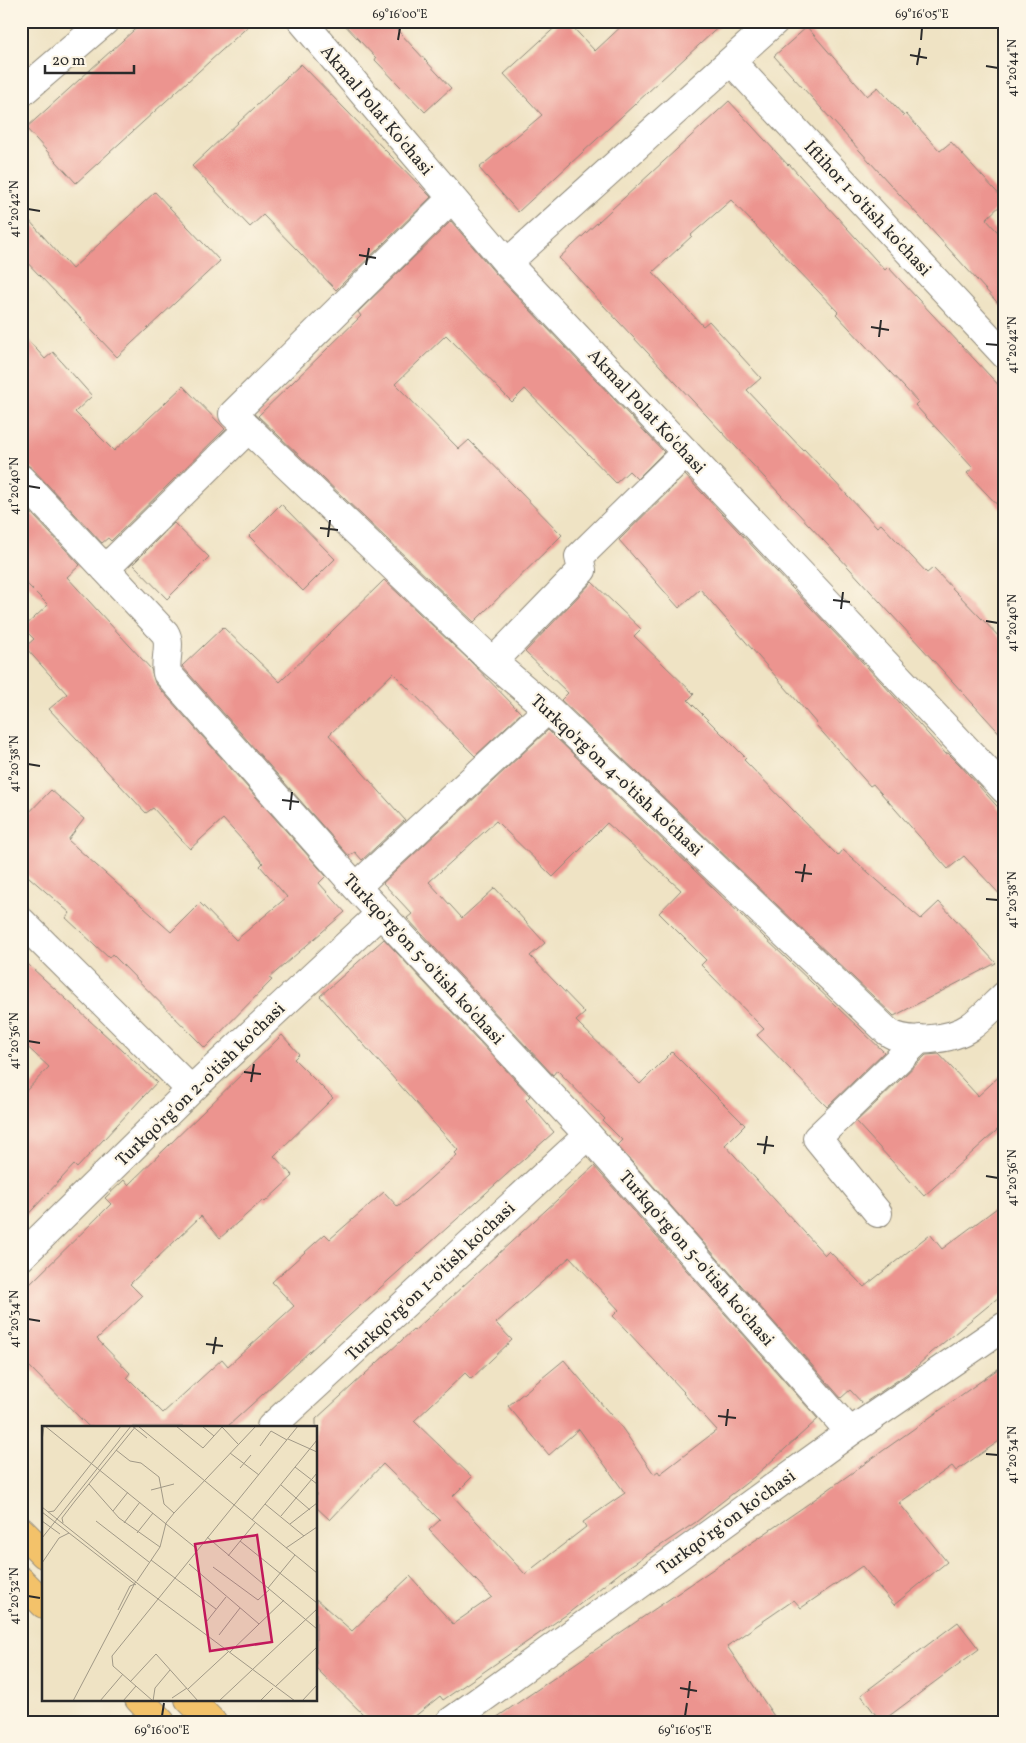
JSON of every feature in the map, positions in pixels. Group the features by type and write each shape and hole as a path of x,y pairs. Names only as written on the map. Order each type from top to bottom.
{"highway":[{"path":"21,1531 42,1552"},
{"path":"21,1582 42,1602"},
{"path":"140,1700 161,1722"},
{"path":"190,1700 212,1722"}],"street":[{"path":"22,91 105,21"},
{"name":"Akmal Polat Ko'chasi","path":"302,21 507,263 1005,790"},
{"path":"507,263 775,21"},
{"name":"Iftihor 1-o'tish ko'chasi","path":"731,61 1005,355"},
{"path":"105,569 241,421 452,198"},
{"name":"Turkqo'rg'on 4-o'tish ko'chasi","path":"241,421 493,662 548,709 888,1032 894,1036 920,1039 954,1034 970,1028 1005,994"},
{"path":"493,662 582,570 579,557 686,452"},
{"name":"Turkqo'rg'on 5-o'tish ko'chasi","path":"21,479 168,638 167,673 380,914 588,1135 850,1432"},
{"path":"356,887 548,709"},
{"name":"Turkqo'rg'on 2-o'tish ko'chasi","path":"21,1257 191,1090 380,914"},
{"path":"21,921 191,1090"},
{"path":"878,1213 816,1138 920,1039"},
{"name":"Turkqo'rg'on 1-o'tish ko'chasi","path":"272,1426 588,1135"},
{"name":"Turkqoʻrgʻon koʻchasi","path":"450,1722 850,1432 1005,1326"}],"building":[{"path":"144,21 254,21 76,183 26,128"},
{"path":"341,21 389,21 451,88 425,112"},
{"path":"562,21 567,21 595,51 627,21 725,21 518,212 479,168 542,115 504,74"},
{"path":"807,27 867,96 878,87 904,116 906,114 940,151 951,142 1005,201 986,219 1005,240 1005,311 774,56"},
{"path":"301,64 431,197 336,290 263,215 250,227 192,166"},
{"path":"729,101 885,270 888,267 1005,392 1005,513 967,473 973,468 915,405 918,402 836,314 838,312 731,200 653,272 703,326 709,321 761,378 747,390 803,450 877,527 881,524 927,573 933,568 1005,643 1005,739 839,557 559,258"},
{"path":"155,192 220,261 117,357 21,256 21,211 72,269"},
{"path":"451,221 496,274 664,452 637,479 629,471 616,483 525,389 512,402 446,335 395,384 459,449 469,440 562,535 474,622 258,416 361,316 358,312"},
{"path":"21,332 45,359 53,352 92,396 75,412 114,451 183,386 225,429 111,541 108,538 102,543 32,468 26,464 21,464"},
{"path":"685,475 1005,815 1005,900 964,856 948,869 873,784 870,786 700,589 679,608 619,540"},
{"path":"21,502 80,565 67,577 151,669 155,683 326,876 319,883 345,912 269,978 272,980 205,1048 112,954 109,958 66,918 70,913 21,870 21,821 51,790 84,819 68,840 171,932 200,903 236,940 287,897 260,866 263,863 223,819 190,849 153,808 146,813 49,709 67,694 25,647 34,639 23,628 48,605 21,578"},
{"path":"281,504 335,559 303,591 249,536"},
{"path":"174,523 209,557 167,599 133,564"},
{"path":"384,580 468,659 521,713 475,756 393,673 329,735 405,820 362,860 355,852 349,856 182,666 223,627 280,682"},
{"path":"592,582 641,629 634,636 694,694 688,700 746,758 744,760 838,856 843,850 921,919 939,902 996,963 894,1016 561,700 568,693 525,652"},
{"path":"548,730 884,1052 827,1107 757,1035 764,1029 701,965 706,960 659,913 681,890 607,823 553,877 496,821 429,882 462,918 495,888 545,943 530,956 585,1013 576,1021 640,1084 672,1052 745,1125 725,1145 825,1255 829,1251 864,1287 930,1234 942,1249 1005,1202 1005,1292 914,1369 863,1404 850,1390 841,1398 617,1145 622,1140 603,1121 605,1119 557,1070 553,1075 407,918 412,914 383,883"},
{"path":"384,939 530,1096 526,1100 554,1132 228,1426 88,1426 21,1358 21,1293 111,1204 105,1198 124,1180 128,1185 282,1035 299,1054 294,1059 333,1098 274,1156 293,1176 265,1202 263,1200 220,1238 201,1216 130,1284 142,1296 97,1339 130,1373 127,1377 163,1413 222,1359 228,1366 294,1306 272,1282 325,1234 330,1239 384,1192 398,1207 457,1155 455,1153 458,1150 320,996"},
{"path":"21,958 157,1082 77,1168 74,1165 21,1222 21,1096 49,1067 21,1041"},
{"path":"939,1054 978,1096 1005,1071 1005,1123 924,1196 856,1122 926,1055"},
{"path":"594,1166 818,1419 754,1477 696,1522 621,1572 566,1615 443,1700 440,1696 408,1722 371,1722 318,1670 318,1601 352,1631 410,1576 453,1624 492,1597 429,1530 440,1520 383,1464 330,1520 318,1509 318,1426 316,1426 316,1419","holes":["570,1257 619,1310 613,1316 717,1430 660,1474 658,1471 654,1474 622,1428 564,1360 508,1406 549,1455 579,1429 625,1493 583,1522 586,1527 525,1574 453,1496 472,1477 414,1421 465,1373 471,1379 512,1340 496,1323"]},
{"path":"1005,1364 1005,1437 956,1471 952,1466 899,1503 947,1562 894,1605 862,1566 801,1608 794,1600 727,1646 778,1722 490,1722 808,1504"},
{"path":"958,1622 979,1649 881,1722 861,1695"}]}
